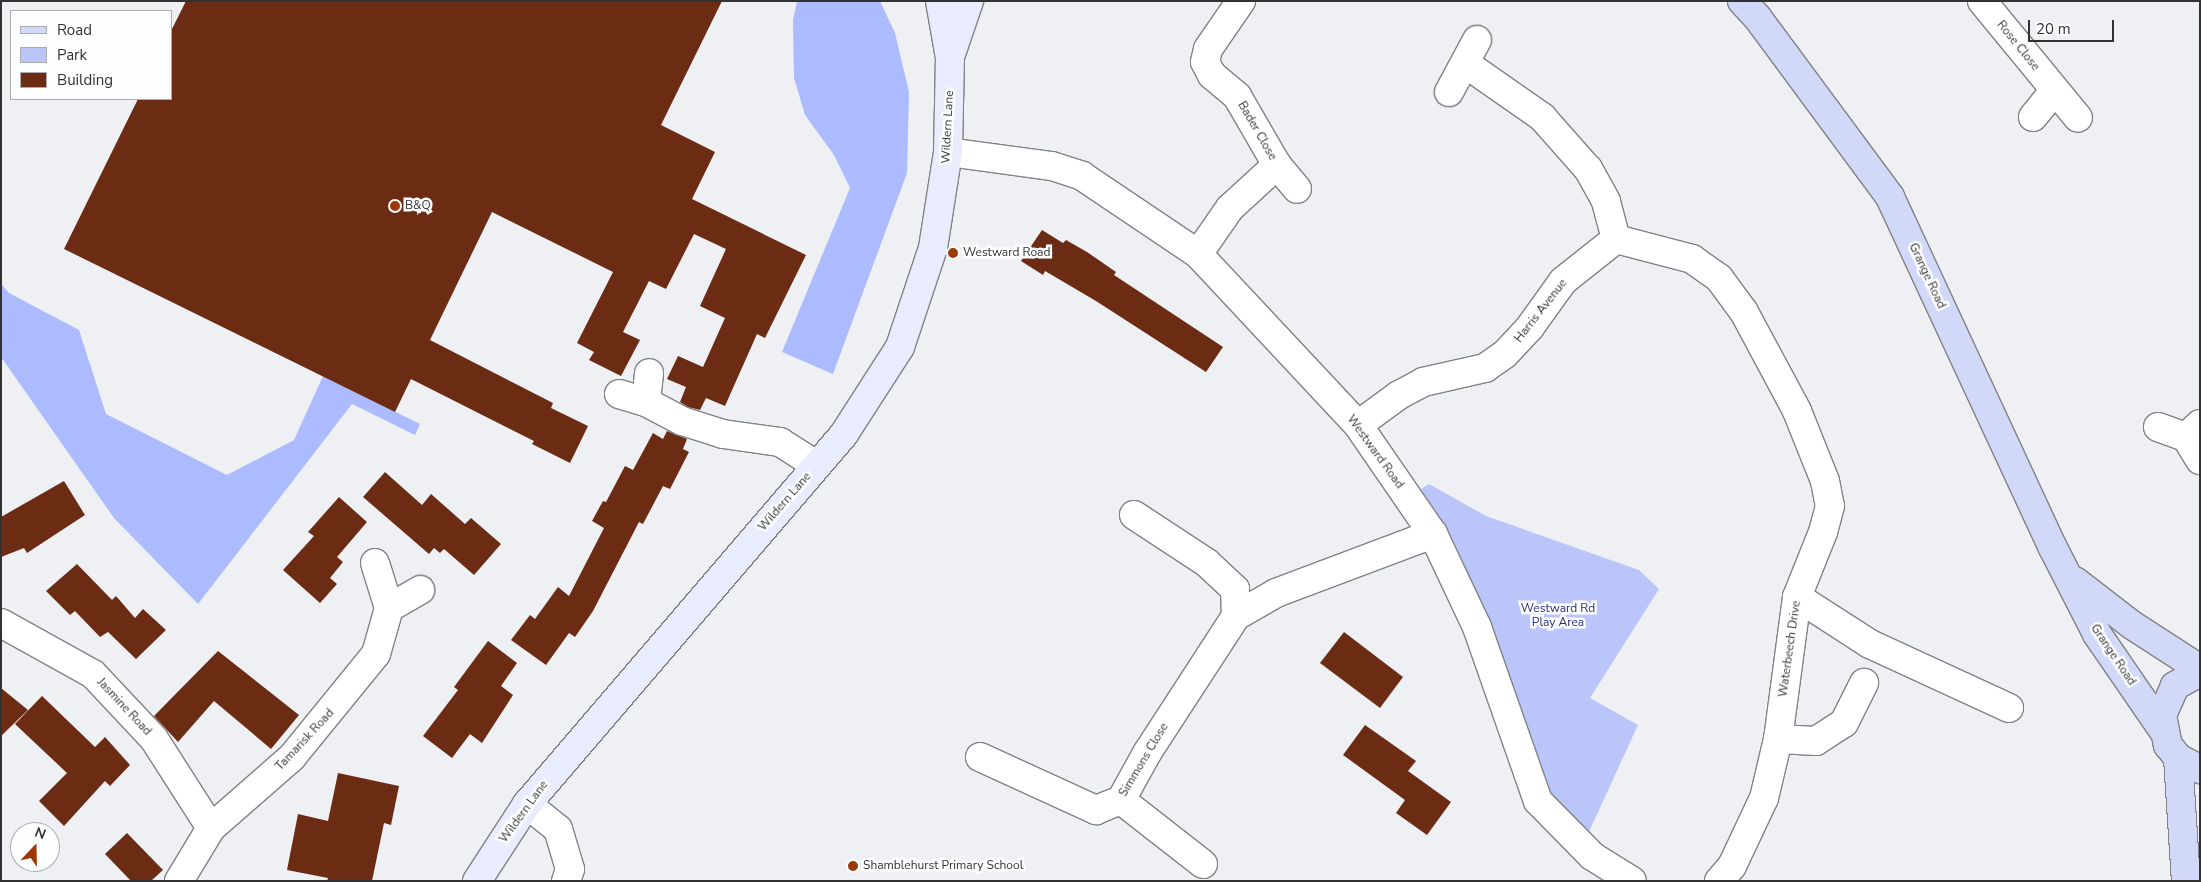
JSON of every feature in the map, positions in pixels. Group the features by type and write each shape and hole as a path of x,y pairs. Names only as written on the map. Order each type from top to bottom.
{"main road":[{"name":"Grange Road","path":"1742,1 1757,17 1890,197 2052,546 2096,634 2163,730 2189,763"},
{"name":"Grange Road","path":"2069,577 2132,626 2200,670"},
{"path":"2163,730 2162,715 2166,699 2175,686 2200,670"},
{"path":"2186,881 2189,763"}],"street":[{"name":"Wildern Lane","path":"477,881 527,804 844,434 900,347 933,248 948,152 950,58 940,1"},
{"name":"Wildern Lane","path":"950,58 969,1"},
{"name":"Bader Close","path":"1241,1 1208,49 1205,62 1212,75 1237,96 1276,165 1296,189"},
{"name":"Rose Close","path":"1982,1 2078,118"},
{"path":"1449,92 1466,64 1477,40"},
{"path":"1466,64 1542,117 1588,169 1606,201 1616,239"},
{"path":"2033,116 2054,91"},
{"name":"Westward Road","path":"948,152 1052,166 1082,176 1198,254 1358,425 1432,534 1477,627 1538,801 1592,856 1632,881"},
{"name":"Bader Close","path":"1198,254 1230,208 1276,165"},
{"name":"Harris Avenue","path":"1358,425 1423,382 1485,368 1505,354 1530,327 1563,281 1616,239"},
{"name":"Waterbeech Drive","path":"1616,239 1692,260 1718,278 1744,312 1797,411 1825,481 1830,506 1824,532 1797,597 1778,739 1764,798 1732,866 1720,881"},
{"path":"646,402 649,372"},
{"path":"619,394 646,402 682,421 723,434 780,442 816,465"},
{"path":"2158,427 2195,440"},
{"path":"1134,515 1207,563 1235,589 1236,616"},
{"name":"Simmons Close","path":"980,757 1096,810 1121,800 1147,753 1236,616 1276,593 1432,534"},
{"path":"375,563 389,608 420,590"},
{"path":"1797,597 1870,644 2009,708"},
{"name":"Tamarisk Road","path":"180,881 211,828 292,757 340,702 376,654 389,608"},
{"name":"Jasmine Road","path":"1,623 93,674 154,739 211,828"},
{"path":"1778,739 1816,741 1844,723 1864,683"},
{"path":"1121,800 1203,864"},
{"path":"527,804 558,829 570,869 566,881"}],"green space":[{"name":"Westward Rd Play Area","path":"1429,484 1486,516 1639,570 1659,589 1590,698 1638,725 1587,836 1567,817 1543,785 1484,613 1459,557 1421,489"}],"shaded area":[{"path":"797,1 880,1 895,33 909,92 907,173 833,374 782,352 850,188 834,155 805,115 794,78 793,20"},
{"path":"1,284 9,293 79,330 106,414 227,475 294,440 323,376 420,424 415,435 352,404 198,604 114,518 1,357"}],"building":[{"name":"B&Q","path":"186,1 722,1 661,125 715,152 692,199 806,255 765,338 757,334 725,406 706,398 700,410 688,407 680,402 686,387 667,379 678,356 703,367 725,318 700,306 726,249 694,234 666,289 649,281 623,332 640,340 621,376 589,360 594,352 577,343 613,272 492,212 430,340 553,403 551,408 588,426 570,463 532,444 534,441 411,379 395,412 64,249 138,100 172,100 172,29"},
{"path":"1042,230 1063,243 1066,240 1087,252 1116,272 1114,275 1223,347 1206,372 1096,301 1045,271 1043,275 1021,261"},
{"path":"667,431 687,439 683,449 689,452 670,489 663,486 643,524 639,522 593,611 575,637 569,633 546,665 511,640 530,615 535,619 558,587 569,596 604,528 592,521 603,501 606,502 625,466 633,470 653,433 663,439"},
{"path":"385,472 422,505 431,494 465,524 471,518 501,544 474,575 444,549 440,553 434,548 429,554 363,497"},
{"path":"64,481 85,515 27,553 24,548 1,557 1,517"},
{"path":"339,497 367,522 337,557 343,562 330,578 337,584 320,603 283,570 314,536 308,532"},
{"path":"77,564 112,600 116,596 135,618 143,609 166,630 136,659 108,632 100,637 75,611 70,615 46,591"},
{"path":"1344,632 1403,677 1380,708 1320,663"},
{"path":"488,641 517,663 501,686 513,695 482,743 470,734 452,758 423,736 458,690 454,687"},
{"path":"218,651 299,715 271,749 214,701 178,742 154,716"},
{"path":"1,688 28,710 1,736"},
{"path":"42,696 95,747 105,737 130,765 110,786 105,781 64,826 39,801 67,773 15,724"},
{"path":"1365,725 1416,761 1408,771 1451,802 1427,835 1396,813 1405,800 1343,755"},
{"path":"338,773 399,786 391,825 384,823 372,881 327,881 328,878 287,870 298,814 328,821"},
{"path":"127,833 163,870 151,881 131,881 105,854"}],"place":[{"name":"B&Q","path":"395,206"},
{"name":"Westward Road","path":"953,253"},
{"name":"Shamblehurst Primary School","path":"853,866"}]}
